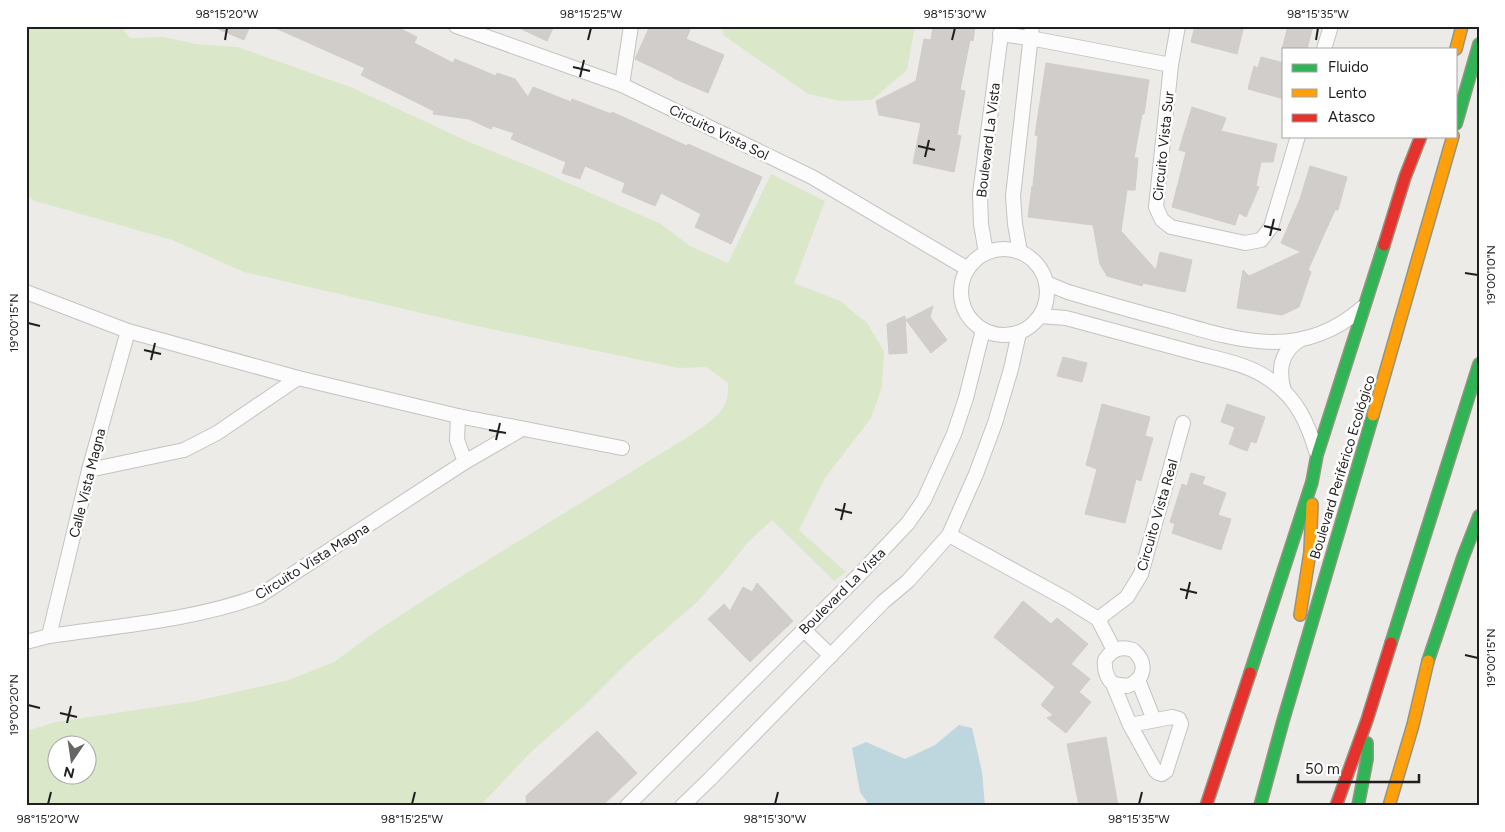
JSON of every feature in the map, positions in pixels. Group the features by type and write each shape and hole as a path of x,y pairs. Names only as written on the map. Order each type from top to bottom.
{"main road":[{"path":"1456,48 1462,26"},
{"path":"1458,93 1478,46"},
{"path":"1458,117 1478,46"},
{"name":"Boulevard Periférico Ecológico","path":"1260,806 1295,677 1395,342 1452,138"},
{"path":"1206,806 1312,482 1317,454 1405,178 1426,139"},
{"path":"1336,806 1367,720 1479,364"},
{"path":"1295,677 1300,616 1310,552 1312,482"},
{"path":"1389,806 1413,725 1428,662 1463,557 1479,516"},
{"path":"1358,806 1367,760 1367,720"},
{"path":"1248,806 1283,721"}],"street":[{"name":"Circuito Vista Sol","path":"456,26 622,85 812,177 968,269"},
{"path":"622,85 631,26"},
{"name":"Circuito Vista Sur","path":"1178,26 1171,65 1156,207 1162,220 1171,227 1245,243 1260,240 1271,227 1297,138"},
{"path":"1324,48 1331,26"},
{"path":"1001,30 1031,32 1171,65"},
{"name":"Boulevard La Vista","path":"986,253 981,224 980,194 1001,30"},
{"path":"1020,252 1013,196 1031,32"},
{"path":"997,250 1020,252 1037,264 1046,283 1046,303 1040,316 1030,327 1007,335 994,334 983,330 966,313 961,291 963,279 973,262 986,253 997,250"},
{"path":"1046,283 1068,292 1225,337 1263,342 1301,340 1318,334 1335,327 1351,317 1364,305"},
{"path":"26,292 128,330 298,378 458,416 622,448"},
{"path":"1040,316 1066,318 1247,367 1260,373 1284,391 1302,414 1317,454"},
{"name":"Calle Vista Magna","path":"49,636 89,470 128,330"},
{"name":"Boulevard La Vista","path":"627,806 804,630 908,523 924,500 954,434 966,398 983,330"},
{"path":"682,806 710,780 884,602 908,581 949,535 976,474 995,423 1011,369 1019,332"},
{"path":"1284,391 1280,376 1282,361 1289,349 1301,340"},
{"path":"89,470 184,450 218,433 298,378"},
{"path":"458,416 457,440 465,462"},
{"name":"Circuito Vista Real","path":"1098,619 1127,597 1141,574 1182,423"},
{"name":"Circuito Vista Magna","path":"26,642 49,636 199,614 234,606 259,596 465,462 522,429"},
{"path":"949,535 1066,599 1098,619 1114,650"},
{"path":"804,630 831,656"},
{"path":"1113,684 1127,686 1138,680 1143,667 1142,660 1134,650 1127,648 1114,650 1105,660 1104,667 1130,724 1155,770 1162,774 1168,767 1181,722 1179,719 1172,717 1130,724"},
{"path":"1138,680 1154,720"}],"green space":[{"path":"26,26 120,26 130,38 163,37 196,44 238,47 353,88 467,141 541,171 661,224 690,246 728,263 771,174 825,201 794,283 840,301 867,323 884,351 882,387 871,418 825,478 799,530 846,572 834,581 772,520 748,542 696,603 630,660 585,705 530,753 480,806 26,806 26,731 56,722 196,701 289,680 334,662 372,634 444,587 706,425 723,408 728,393 728,383 706,367 679,368 486,328 244,272 172,240 35,201 26,195"},
{"path":"722,26 915,26 907,70 872,100 840,101 808,94 723,35"}],"water":[{"path":"959,725 972,728 982,772 985,806 870,806 860,792 852,748 866,742 905,759 935,745"}],"building":[{"path":"211,26 250,26 244,40"},
{"path":"271,26 395,26 417,37 414,43 453,63 455,59 496,76 497,73 515,79 528,97 533,87 571,102 572,99 611,114 612,112 762,177 731,244 695,227 701,214 661,193 655,206 622,192 625,183 585,166 580,179 562,173 566,162 511,139 514,133 493,126 491,129 469,119 433,114 434,111 361,75 365,68"},
{"path":"515,26 554,26 547,41"},
{"path":"650,26 683,26 690,30 686,39 724,55 708,93 635,59"},
{"path":"933,26 975,26 973,41 970,40 960,90 965,91 957,135 961,136 954,172 913,163 921,123 879,115 876,101 916,81 924,39 931,40"},
{"path":"1195,26 1244,26 1237,54 1191,42"},
{"path":"1288,26 1313,26 1307,48 1282,48"},
{"path":"1261,57 1282,62 1282,98 1248,89 1254,66 1258,68"},
{"path":"1046,63 1149,80 1144,114 1142,114 1134,158 1138,158 1135,190 1127,190 1121,231 1156,270 1160,252 1192,260 1185,292 1143,283 1142,286 1107,276 1100,264 1093,225 1028,217 1038,136 1035,135"},
{"path":"1192,107 1226,118 1221,131 1277,144 1273,162 1261,162 1256,186 1259,187 1246,217 1239,213 1235,225 1172,207 1186,152 1179,150"},
{"path":"1310,166 1347,177 1338,210 1335,210 1308,270 1311,272 1299,307 1282,315 1237,308 1243,270 1249,276 1301,252 1281,243 1300,199"},
{"path":"933,306 930,317 947,340 931,353 906,320"},
{"path":"905,316 907,353 889,354 887,324"},
{"path":"1063,357 1087,363 1082,382 1057,376"},
{"path":"1102,404 1150,417 1145,436 1153,438 1141,481 1136,479 1125,523 1085,514 1097,469 1086,465"},
{"path":"1227,404 1265,417 1256,443 1251,441 1247,451 1229,444 1235,427 1221,422"},
{"path":"1191,473 1205,477 1202,484 1226,493 1218,515 1231,519 1221,550 1172,533 1175,524 1170,522 1182,484 1187,486"},
{"path":"757,583 793,621 750,662 708,619 724,604 730,611 743,587 752,592"},
{"path":"1023,601 1051,624 1057,618 1088,644 1071,664 1090,679 1079,692 1091,702 1066,733 1047,718 1053,715 1041,705 1055,687 994,637"},
{"path":"597,731 637,773 602,806 527,806 526,796"},
{"path":"1106,737 1118,806 1079,806 1067,744"}],"traffic: fast":[{"path":"1458,117 1479,44"},
{"path":"1250,673 1312,482 1317,455 1384,245"},
{"path":"1391,643 1479,364"},
{"path":"1260,806 1283,721 1373,415"},
{"path":"1428,661 1479,516"},
{"path":"1358,806 1367,759 1367,743"}],"traffic: slow":[{"path":"1456,48 1462,26"},
{"path":"1373,415 1452,138"},
{"path":"1300,615 1310,552 1312,504"},
{"path":"1389,806 1413,725 1428,661"}],"traffic: jam":[{"path":"1384,245 1405,177 1420,138"},
{"path":"1336,806 1367,720 1391,643"},
{"path":"1206,806 1250,673"}]}
